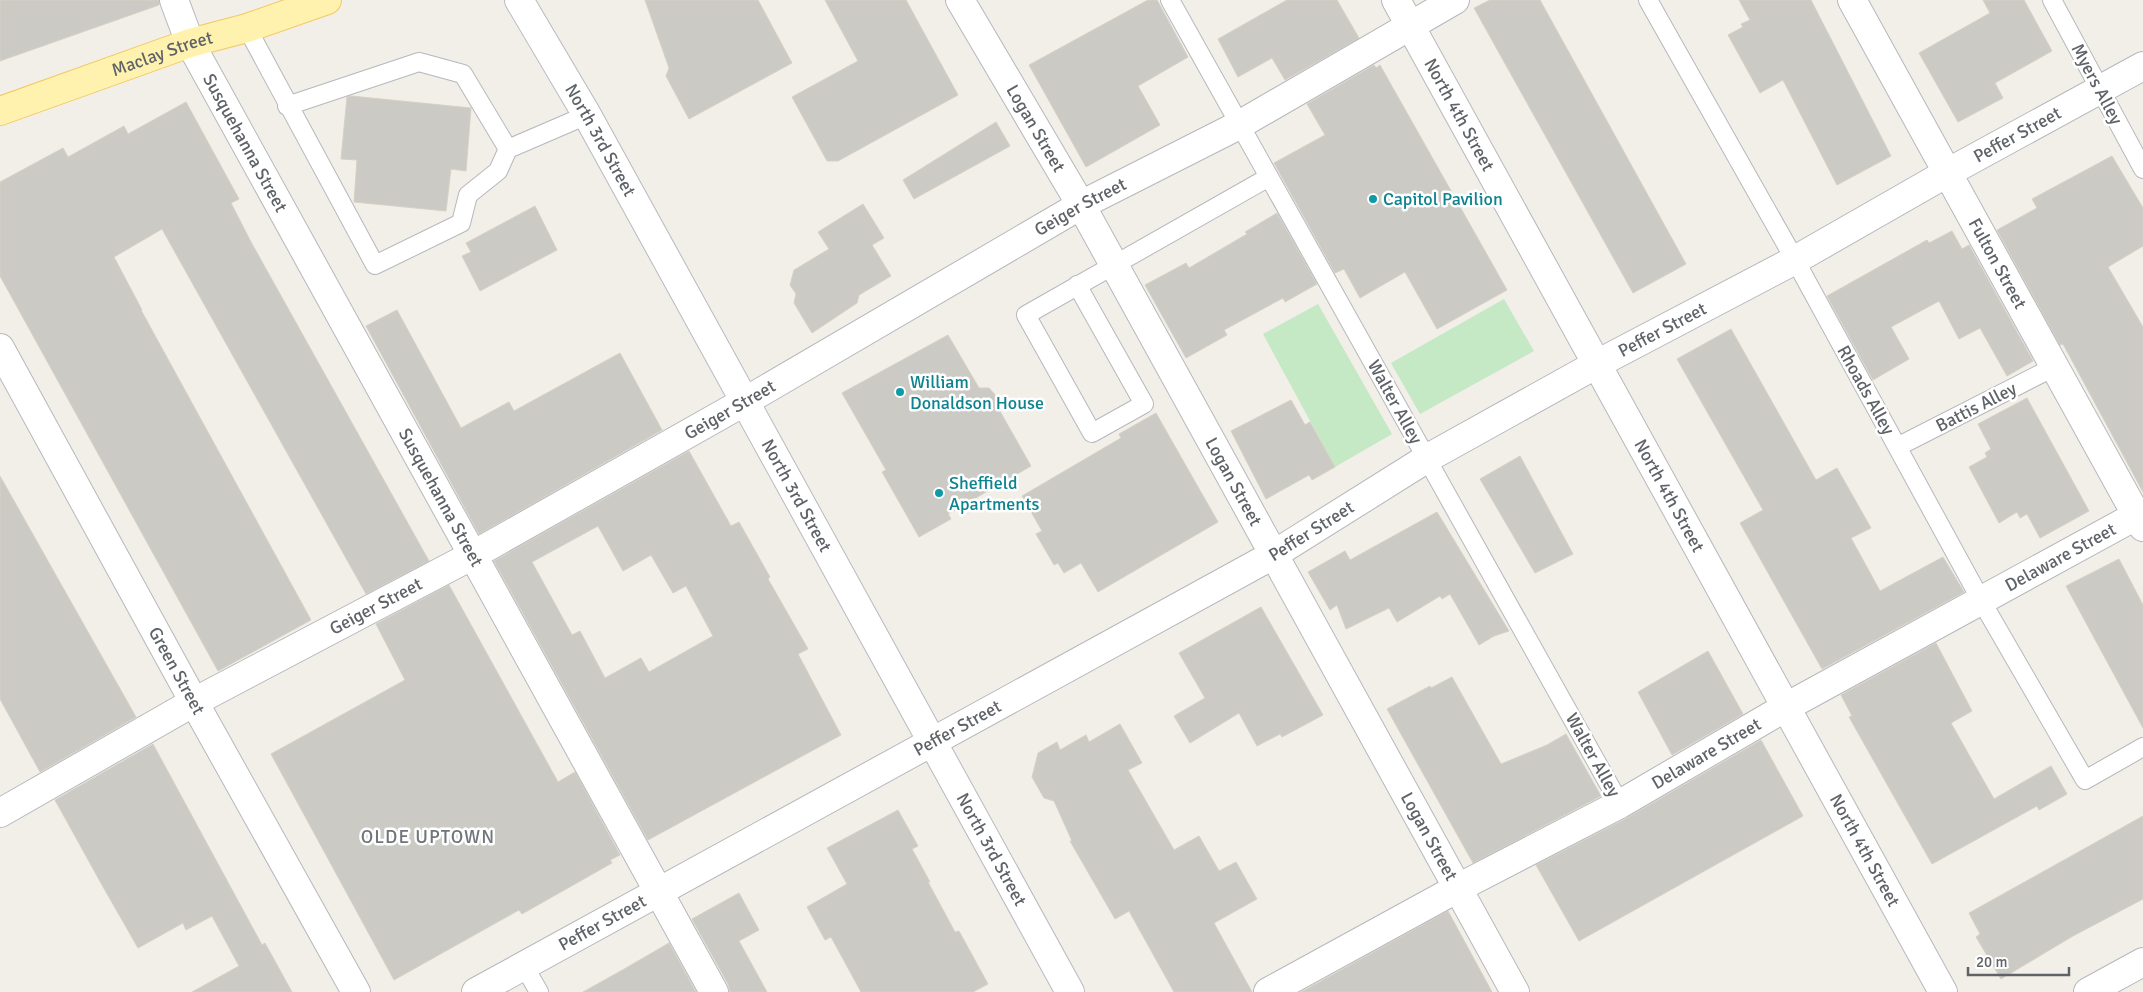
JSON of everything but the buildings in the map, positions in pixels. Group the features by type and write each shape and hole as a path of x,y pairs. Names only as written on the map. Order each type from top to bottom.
{"main road":[{"name":"Maclay Street","path":"0,111 190,43 247,28 327,0"}],"street":[{"name":"Susquehanna Street","path":"174,0 190,43 714,992"},
{"name":"North 3rd Street","path":"519,0 587,115 1070,992"},
{"name":"Logan Street","path":"960,0 1081,205 1515,992"},
{"name":"North 4th Street","path":"1396,0 1943,992"},
{"name":"Geiger Street","path":"0,813 194,702 474,555 744,402 1081,205 1239,125 1455,0"},
{"name":"Fulton Street","path":"1852,0 2054,367 2141,519"},
{"name":"Peffer Street","path":"476,992 1273,555 1426,459 1597,364 1795,260 1947,173 2143,66"},
{"name":"Green Street","path":"0,348 356,992"},
{"name":"Delaware Street","path":"1268,992 1458,888 1620,804 1786,707 2141,519"},
{"path":"2088,992 2143,962"}],"lane":[{"name":"Walter Alley","path":"1170,0 1620,804"},
{"name":"Rhoads Alley","path":"1648,0 1795,260 1982,602 2086,780 2143,747"},
{"name":"Myers Alley","path":"2052,0 2143,169"},
{"path":"247,28 287,106 375,265 461,222 468,195 498,171 508,149 587,115"},
{"path":"287,106 418,62 463,74 508,149"},
{"path":"1077,285 1144,404 1092,433 1026,315 1077,285 1269,177"},
{"name":"Battis Alley","path":"1897,448 2054,367"},
{"path":"524,966 539,992"}],"green space":[{"path":"1504,299 1534,351 1420,414 1391,363"},
{"path":"1318,304 1392,434 1335,467 1263,334"}],"place":[{"name":"Capitol Pavilion","path":"1373,199"},
{"name":"William Donaldson House","path":"900,392"},
{"name":"Sheffield Apartments","path":"939,493"}],"district":[{"name":"OLDE UPTOWN","path":"428,837"}]}
